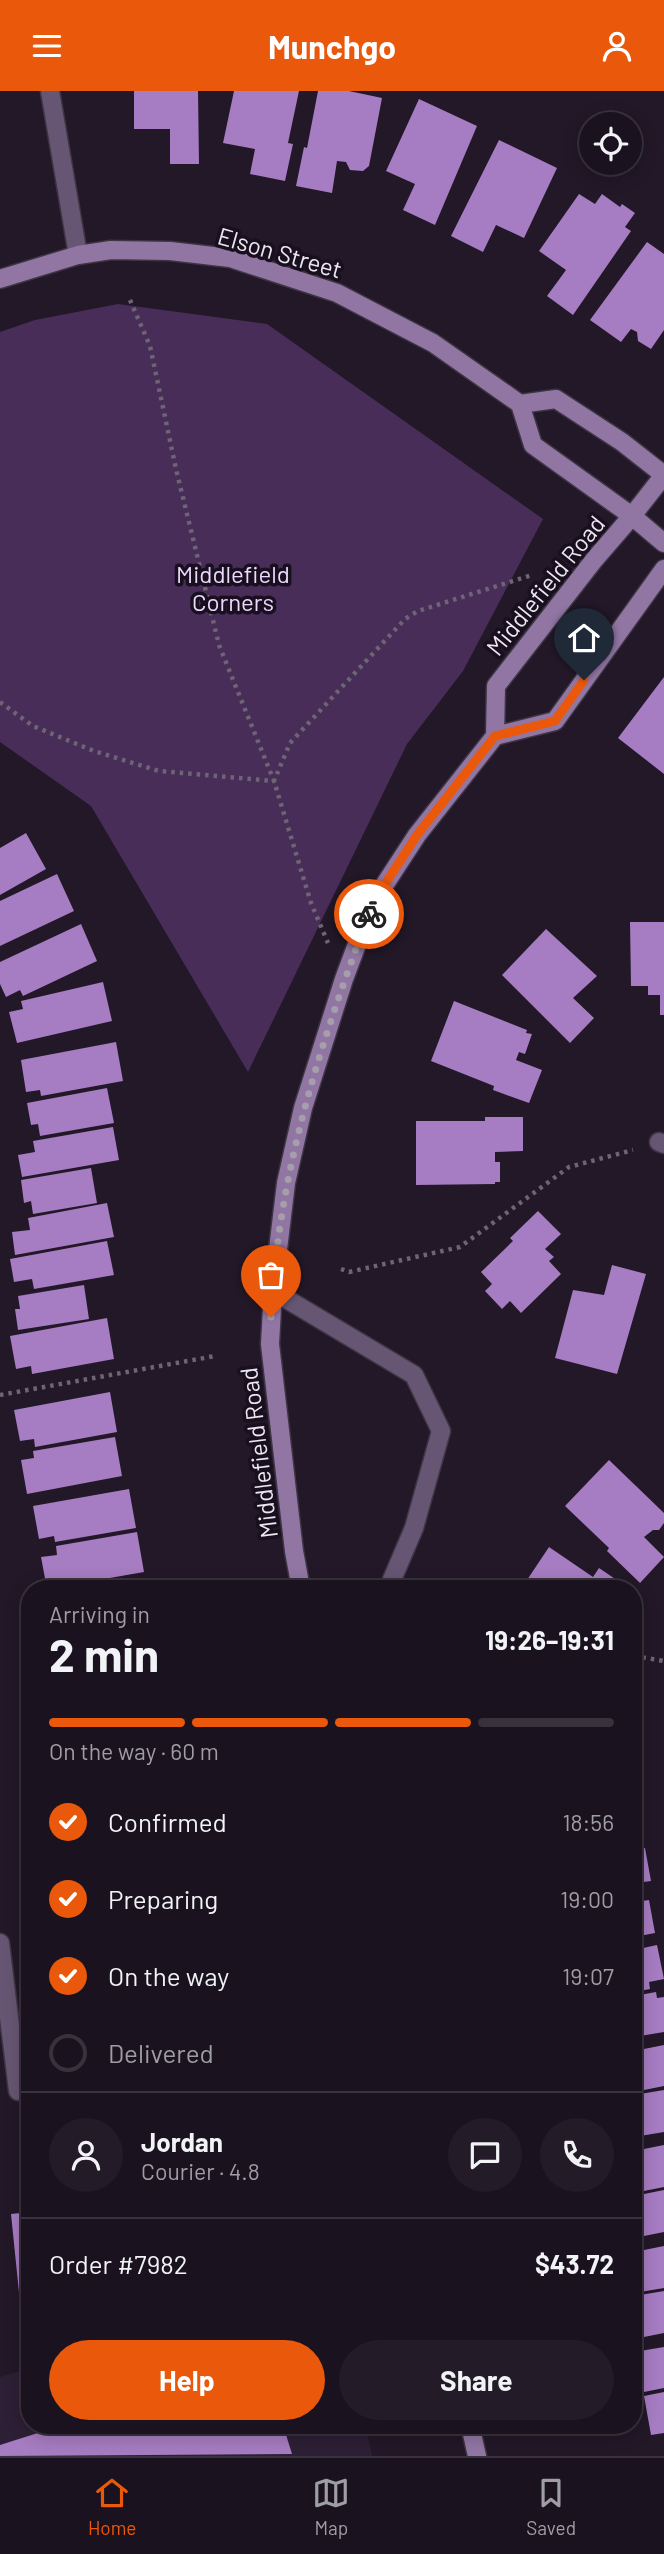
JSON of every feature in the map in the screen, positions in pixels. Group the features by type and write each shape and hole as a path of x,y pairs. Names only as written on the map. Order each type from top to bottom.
{"main road":[{"name":"Elson Street","path":"0,279 78,255 122,250 170,251 230,258 337,293 433,343 520,404"},
{"path":"664,475 622,442 556,400 520,404 533,445 632,516 664,543"},
{"name":"Middlefield Road","path":"299,1580 270,1343 272,1291 286,1183 303,1108 344,979 372,904 417,835 495,736 496,686 664,475"},
{"path":"495,736 555,721 664,569"},
{"path":"472,2434 477,2456"}],"street":[{"path":"50,91 78,255"},
{"path":"272,1291 414,1375 441,1431 414,1528 392,1580"},
{"path":"0,1943 18,2091"}],"path":[{"path":"131,300 150,346 219,645 274,781 311,903 344,979"},
{"path":"274,781 290,743 405,619 418,611 532,575"},
{"path":"0,702 33,726 94,751 159,771 274,781"},
{"path":"341,1269 349,1272 460,1247 569,1167 662,1143"},
{"path":"0,1395 215,1356"},
{"path":"642,1657 664,1661"}],"shaded area":[{"path":"21,2371 21,2434 368,2434 372,2456 0,2456 0,2377"}],"green space":[{"name":"Middlefield Corners","path":"118,304 267,324 543,519 463,671 407,744 248,1072 91,806 0,742 0,332 35,320"}],"building":[{"path":"134,91 198,91 199,164 170,164 170,129 134,129"},
{"path":"234,91 299,91 288,143 293,144 285,181 250,174 255,149 223,143"},
{"path":"318,91 349,91 382,98 369,166 363,171 350,170 346,162 337,161 332,193 296,186 304,147 307,148"},
{"path":"419,99 477,126 435,225 403,210 415,184 386,171"},
{"path":"499,140 557,168 524,238 496,225 483,252 451,236"},
{"path":"579,194 595,204 602,194 620,207 622,204 635,213 625,227 631,231 573,315 547,296 566,270 539,251"},
{"path":"647,242 664,254 664,330 651,349 638,341 637,332 631,329 621,342 590,320"},
{"path":"664,677 664,774 618,738"},
{"path":"26,833 46,869 0,895 0,848"},
{"path":"57,874 74,911 0,946 0,901"},
{"path":"630,922 664,922 664,1015 660,1015 660,995 648,995 648,986 631,986"},
{"path":"81,924 97,961 23,996 20,990 6,997 0,984 0,962"},
{"path":"546,929 597,976 573,998 594,1018 570,1043 502,975"},
{"path":"103,982 112,1021 17,1043 9,1012 23,1009 21,1001"},
{"path":"454,1001 532,1034 525,1054 519,1052 516,1060 542,1070 529,1103 493,1090 494,1086 431,1061"},
{"path":"116,1042 123,1081 41,1096 40,1090 26,1092 21,1060"},
{"path":"107,1088 114,1123 40,1136 38,1124 31,1125 27,1103"},
{"path":"485,1117 523,1117 523,1151 495,1152 495,1162 500,1162 500,1182 416,1185 416,1121 485,1121"},
{"path":"113,1127 119,1160 22,1177 18,1155 35,1152 33,1141"},
{"path":"91,1168 97,1203 33,1214 31,1201 24,1203 21,1180"},
{"path":"107,1203 114,1237 15,1255 12,1232 30,1230 28,1218"},
{"path":"538,1211 561,1234 545,1249 554,1257 549,1261 561,1274 521,1313 510,1301 502,1309 485,1291 492,1284 481,1272 513,1241 510,1238"},
{"path":"107,1241 114,1275 34,1289 32,1279 14,1282 10,1259"},
{"path":"612,1265 646,1274 617,1374 555,1358 573,1290 604,1295"},
{"path":"84,1285 89,1319 18,1330 15,1309 20,1309 18,1296"},
{"path":"107,1318 114,1359 32,1374 31,1366 16,1369 10,1336"},
{"path":"110,1392 117,1432 35,1447 34,1439 20,1441 14,1410"},
{"path":"115,1437 122,1476 27,1494 21,1460 34,1458 33,1451"},
{"path":"609,1460 664,1513 664,1523 659,1530 653,1530 644,1537 664,1557 642,1581 637,1580 607,1551 609,1548 565,1506"},
{"path":"129,1489 136,1528 55,1542 54,1536 39,1539 33,1506"},
{"path":"137,1532 144,1572 98,1580 45,1580 41,1557 57,1555 56,1546"},
{"path":"549,1547 593,1577 599,1568 617,1580 527,1580"},
{"path":"645,1848 651,1881 642,1882 642,1849"},
{"path":"649,1900 655,1933 642,1935 642,1901"},
{"path":"657,1945 664,1979 649,1982 650,1989 642,1990 642,1948"},
{"path":"656,1992 657,1998 664,1997 664,2032 642,2036 642,1995"},
{"path":"664,2045 664,2086 642,2090 642,2049"},
{"path":"664,2090 664,2132 642,2136 642,2094"},
{"path":"664,2145 664,2187 642,2191 642,2149"},
{"path":"664,2190 664,2232 642,2236 642,2194"},
{"path":"21,2213 21,2312 11,2214"},
{"path":"664,2246 664,2288 642,2292 642,2250"},
{"path":"664,2291 664,2333 642,2337 642,2295"},
{"path":"664,2347 664,2388 642,2392 642,2351"},
{"path":"664,2392 664,2433 651,2435 644,2396"},
{"path":"35,2434 286,2434 292,2454 0,2456 0,2445"}],"way so far":[{"path":"271,1317 286,1183 303,1108 344,979 369,914"}],"route":[{"path":"369,914 372,904 417,835 495,736 555,721 584,680"}]}
